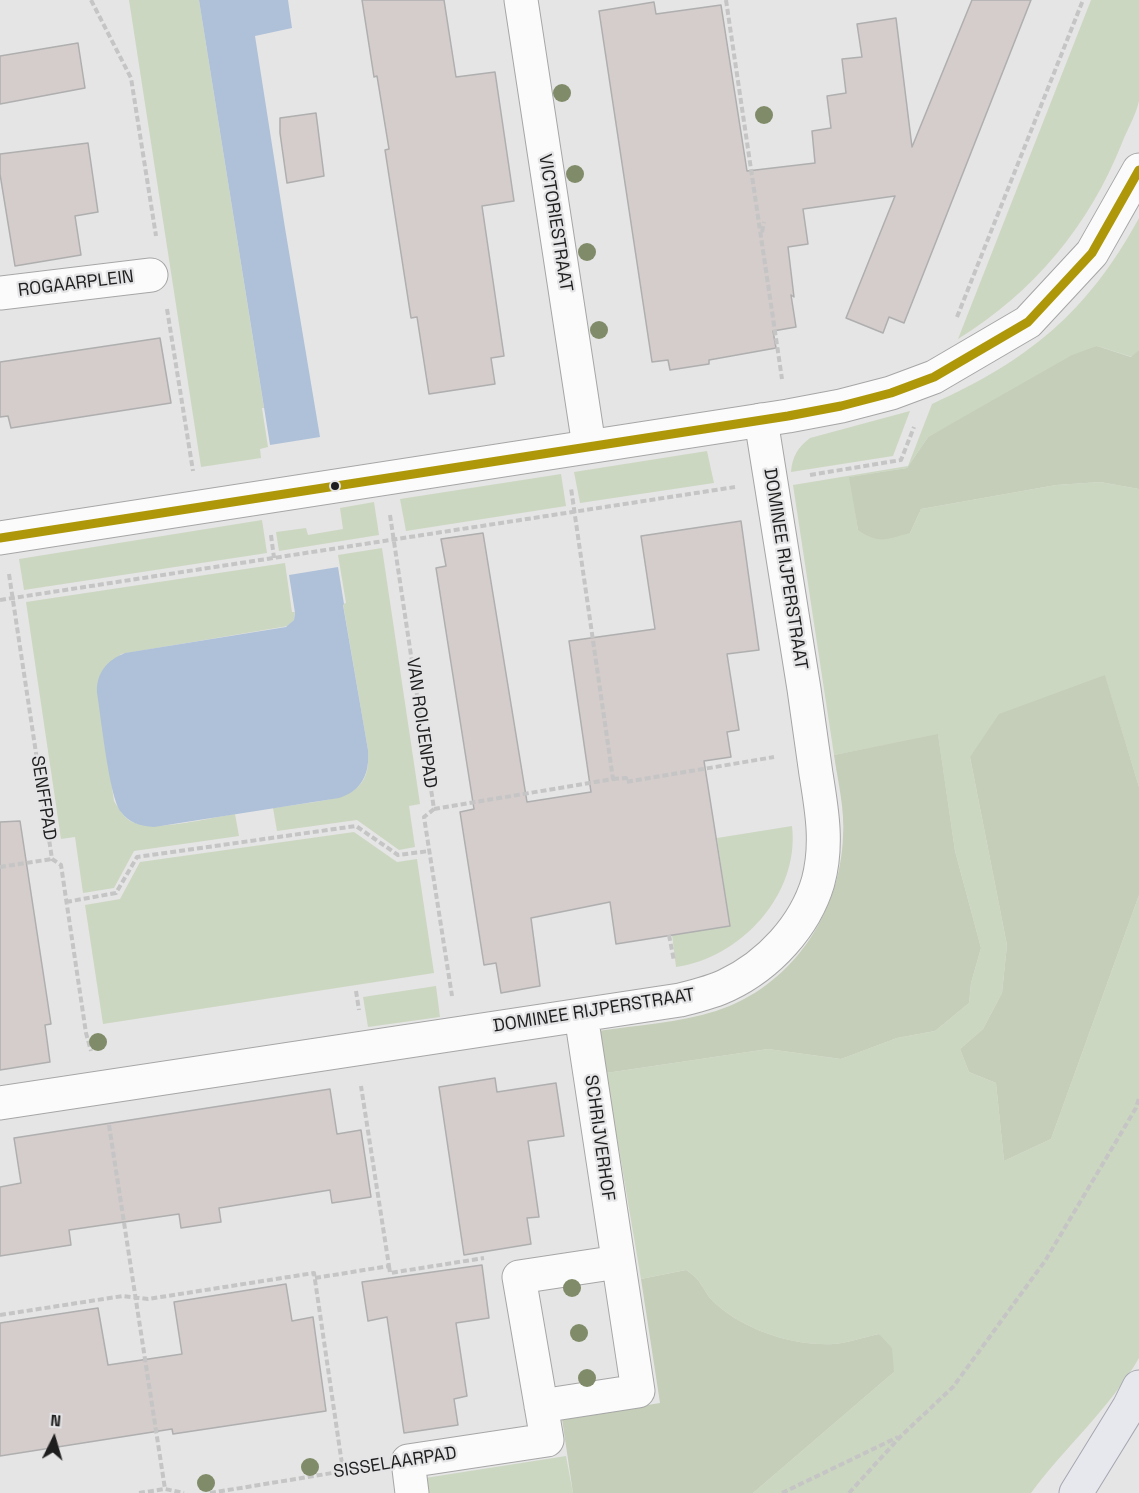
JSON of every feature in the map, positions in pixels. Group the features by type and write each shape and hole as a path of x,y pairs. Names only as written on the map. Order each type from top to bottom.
{"main road":[{"path":"1076,1493 1139,1387"}],"street":[{"name":"VICTORIESTRAAT","path":"521,0 577,449"},
{"path":"2,538 774,418 841,406 891,393 934,377 1028,322 1092,253 1139,170"},
{"name":"ROGAARPLEIN","path":"0,293 151,275"},
{"name":"DOMINEE RIJPERSTRAAT","path":"0,1103 680,1000 726,985 751,972 793,931 808,907 824,850 824,822 813,750 774,418"},
{"name":"SCHRIJVERHOF","path":"541,1406 638,1391 581,1015"},
{"path":"541,1406 519,1277 618,1262"},
{"name":"SISSELAARPAD","path":"408,1461 547,1440 541,1406"},
{"path":"408,1461 412,1493"}],"path":[{"path":"726,0 762,236 774,418"},
{"path":"762,236 764,222"},
{"path":"577,449 613,779"},
{"name":"VAN ROIJENPAD","path":"384,479 434,808 424,817 457,1033"},
{"path":"271,533 274,558"},
{"name":"SENFFPAD","path":"2,538 52,859 61,865 86,1033 108,1120 165,1489"},
{"path":"434,808 613,779 626,778 626,782 813,750"},
{"path":"66,902 116,893 138,857 310,832 356,826 398,855 429,851"},
{"path":"0,867 52,859"},
{"path":"361,1048 361,1080 390,1273 484,1258 519,1277"},
{"path":"849,1493 901,1436 953,1387 1045,1261 1136,1107 1139,1098"},
{"path":"315,1278 389,1266"},
{"path":"0,1315 123,1296 148,1299 314,1273 344,1471"},
{"path":"782,1493 901,1436"},
{"name":"SISSELAARPAD","path":"210,1493 408,1461"},
{"path":"140,1493 165,1489 184,1493"}],"green space":[{"path":"129,0 199,0 264,408 262,408 268,447 260,449 261,458 201,467"},
{"path":"1091,0 1139,0 1139,101 1136,112 1109,173 1093,202 1056,255 1011,300 958,339"},
{"path":"1139,218 1139,350 1132,357 1097,346 928,437 907,468 850,477 858,530 910,533 921,509 1056,485 1100,482 1139,489 1139,787 1105,676 970,757 1007,945 1002,993 983,1029 960,1049 969,1072 996,1083 1004,1161 1051,1139 1139,895 1139,1358 1115,1394 1031,1493 753,1493 894,1372 879,1334 833,1344 787,1339 756,1329 728,1314 712,1300 696,1278 686,1270 641,1279 606,1073 768,1049 841,1059 897,1038 935,1031 969,1003 971,983 981,948 955,851 938,735 834,755 793,485 908,466 932,404 998,370 1052,330 1098,281"},
{"path":"1097,346 1131,357 1139,350 1139,489 1100,482 1056,485 921,509 910,533 889,539 872,538 858,530 849,477 907,468 928,437 1072,355"},
{"path":"910,411 893,456 791,472 796,453 810,438"},
{"path":"707,451 714,483 580,503 574,472"},
{"path":"561,474 566,506 406,531 400,499"},
{"path":"374,502 379,535 279,551 276,532 306,528 308,535 343,529 340,508"},
{"path":"262,520 267,553 24,590 19,559"},
{"path":"382,548 420,804 409,806 415,847 399,850 357,820 277,831 273,808 338,797 356,789 366,774 368,750 343,604 346,603 338,555"},
{"path":"285,563 292,612 295,612 294,620 288,626 121,654 97,686 114,801 124,816 132,822 154,826 235,814 239,836 134,851 114,888 83,893 75,837 61,839 26,602"},
{"path":"1105,675 1139,787 1139,895 1051,1139 1004,1161 996,1083 969,1072 960,1049 983,1029 1002,993 1007,945 970,757 999,714"},
{"path":"938,734 955,851 981,948 971,983 969,1003 935,1031 897,1038 841,1059 768,1049 606,1073 598,1031 687,1018 716,1011 743,1000 767,985 807,944 821,920 840,866 843,817 834,755"},
{"path":"792,826 792,851 786,875 776,898 761,919 723,951 700,961 676,967 672,935 730,926 717,838"},
{"path":"354,832 397,862 417,859 434,973 103,1024 85,905 120,899 140,862"},
{"path":"436,986 440,1017 368,1027 363,997"},
{"path":"686,1270 696,1278 712,1300 728,1314 771,1335 802,1342 833,1344 879,1334 892,1348 894,1372 753,1493 573,1493 562,1419 660,1403 641,1279"},
{"path":"566,1456 573,1493 428,1493 425,1478"}],"water":[{"path":"199,0 288,0 292,28 255,36 320,437 270,445"},
{"path":"338,567 368,750 368,766 359,786 339,798 154,827 140,825 128,819 121,812 113,790 97,693 98,679 108,663 125,653 286,627 294,620 295,613 289,575"}],"building":[{"path":"362,0 444,0 456,77 495,72 514,201 482,206 504,356 491,358 495,384 429,394 417,317 411,318 385,150 389,149 377,76 374,77"},
{"path":"972,0 1031,0 904,323 889,317 883,333 846,318 895,196 803,209 808,244 788,247 796,327 773,331 776,348 709,360 709,364 670,370 668,360 652,362 599,11 654,2 656,14 721,5 747,171 815,163 812,131 831,128 827,96 846,93 842,59 862,57 857,24 896,18 912,147"},
{"path":"78,43 85,88 0,104 0,56"},
{"path":"316,113 324,176 287,183 280,118"},
{"path":"88,143 98,212 75,216 81,255 15,266 0,174 0,154"},
{"path":"160,338 171,403 11,428 8,416 0,417 0,362"},
{"path":"741,521 759,650 727,654 739,730 727,732 731,757 704,761 730,926 616,944 610,902 531,918 540,986 501,993 496,963 484,965 460,812 474,809 436,568 446,566 441,539 483,533 527,802 591,792 569,641 655,629 641,536"},
{"path":"20,821 51,1024 45,1025 50,1062 0,1070 0,822"},
{"path":"495,1078 497,1092 556,1083 564,1136 528,1141 539,1217 527,1218 531,1244 464,1255 439,1087"},
{"path":"330,1089 337,1134 361,1130 371,1197 332,1203 330,1190 219,1208 221,1222 181,1228 179,1214 69,1230 71,1245 0,1256 0,1187 21,1183 14,1138"},
{"path":"482,1265 489,1318 456,1323 467,1396 454,1399 458,1425 404,1433 387,1317 368,1321 362,1282"},
{"path":"286,1284 292,1321 313,1317 326,1411 173,1434 172,1429 0,1456 0,1323 98,1308 108,1365 182,1354 174,1302"}],"transit line":[{"path":"0,538 788,416 891,393 934,377 1028,322 1092,253 1139,170"}]}
